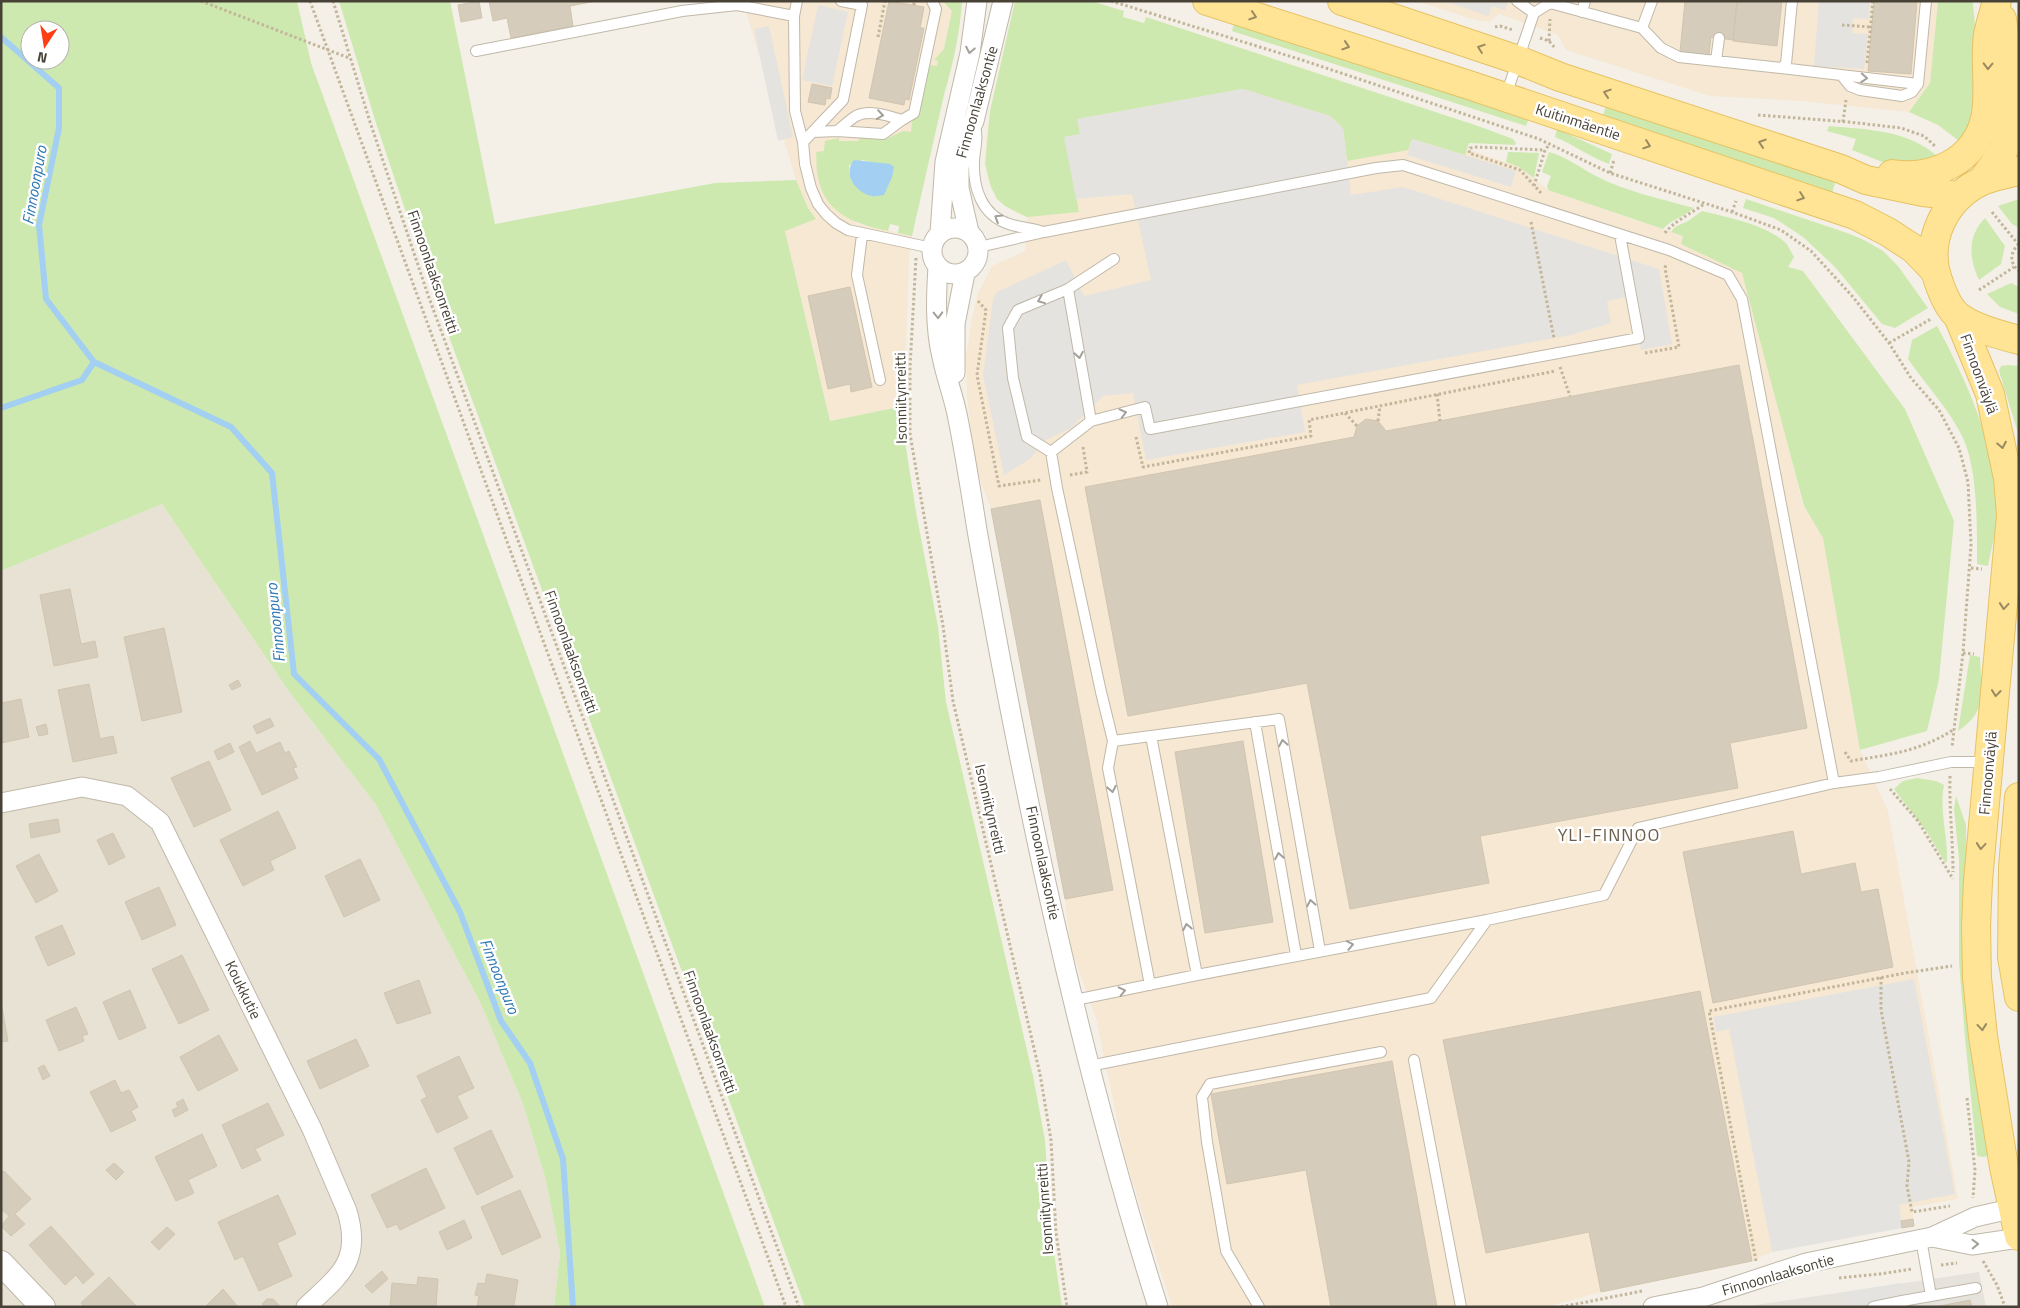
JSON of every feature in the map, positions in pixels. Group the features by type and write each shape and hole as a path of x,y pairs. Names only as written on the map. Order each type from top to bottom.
{"main road":[{"name":"Kuitinmäentie","path":"1207,1 1855,215 1888,232 1914,249 1935,271"},
{"path":"1342,1 1518,60 1560,77 1841,169 1866,180 1923,192 1960,196"},
{"path":"1841,169 1895,174 1932,173 1949,167 1962,156 1980,134 1985,119 1988,35 1998,1"},
{"path":"1982,181 2004,149 2012,118 2014,100 1998,1"},
{"path":"1935,271 1933,249 1936,234 1950,206 1960,196 1982,181 2019,171"},
{"name":"Finnoonväylä","path":"1935,271 1946,300 1958,316 1990,394 2008,478 2011,515 1978,881 1976,926 1977,978 1983,1036 2019,1237"},
{"path":"1958,316 1999,335 2019,340"},
{"path":"2019,797 2013,866 2012,957 2019,997"}],"street":[{"name":"Finnoonlaaksontie","path":"930,242 945,162 970,53 977,1"},
{"name":"Finnoonlaaksontie","path":"974,239 960,195 958,174 964,140 974,121 1003,1"},
{"path":"954,227 974,239 976,263 965,272 950,274 938,267 932,255 930,242 954,227"},
{"name":"Finnoonlaaksontie","path":"938,267 937,310 942,356 957,412 985,576 1027,793 1090,1066 1126,1205 1158,1307"},
{"name":"Finnoonlaaksontie","path":"957,412 954,353 955,324 965,272"},
{"name":"Koukkutie","path":"1,803 82,787 127,796 160,822 312,1129 347,1211 352,1228 352,1251 345,1266 336,1278 306,1307"},
{"name":"Finnoonlaaksontie","path":"1653,1307 1703,1297 1806,1264 1927,1238 1975,1217 2015,1207"},
{"name":"Finnoonlaaksontie","path":"1927,1238 1972,1245 2019,1237"},
{"path":"1,1263 43,1307"}],"lane":[{"path":"797,1 794,16 795,111 804,142 809,180 818,204 836,223 862,235 930,242"},
{"path":"804,142 843,100 863,3 841,1"},
{"path":"813,132 837,131 883,134 914,113 936,9 932,1"},
{"path":"1517,1 1534,13"},
{"path":"1582,12 1585,1"},
{"path":"1642,28 1652,1"},
{"path":"1781,68 1786,64 1792,1"},
{"path":"1842,76 1850,86 1860,90 1902,96 1912,92 1918,84 1926,1"},
{"path":"1505,98 1534,13 1550,2 1642,28 1661,48 1679,57 1918,84"},
{"path":"476,51 691,10 737,5 794,16"},
{"path":"1716,61 1719,38"},
{"path":"837,131 856,116 863,114 888,116 902,120"},
{"path":"974,121 978,133 974,182 977,194 983,205 1000,220 1009,224 1044,232"},
{"path":"974,239 1044,232 1376,168 1403,165 1669,250 1728,275 1742,299 1834,783"},
{"path":"862,235 858,275 880,380"},
{"path":"1051,452 1091,421 1145,407 1150,429 1639,338 1620,235"},
{"path":"1051,452 1026,438 1013,378 1008,328 1018,310 1068,290 1114,259"},
{"path":"1068,290 1091,421"},
{"path":"1051,452 1057,488 1113,741 1108,768 1150,985"},
{"path":"1113,741 1279,718 1320,951"},
{"path":"1255,722 1296,956"},
{"path":"1151,736 1197,975"},
{"path":"1074,1000 1487,920 1604,895 1638,828 1834,783 1879,778 1951,762 1989,762"},
{"path":"1090,1066 1430,998 1487,920"},
{"path":"1259,1307 1226,1251 1207,1142 1202,1097 1210,1084 1382,1052"},
{"path":"1414,1060 1461,1307"},
{"path":"1927,1238 1926,1266 1931,1296"},
{"path":"1873,1307 1903,1304 1931,1296 1976,1288"}],"path":[{"path":"201,1 349,58"},
{"path":"310,1 786,1307"},
{"name":"Finnoonlaaksonreitti","path":"333,1 349,58 428,295 799,1307"},
{"path":"878,37 885,1"},
{"path":"1111,1 1302,60 1539,139 1610,173 1732,212 1781,230 1811,251 1853,297 1889,343 1911,378 1939,410 1959,448 1968,482 1971,568 1951,762"},
{"path":"1842,24 1872,27"},
{"path":"1534,186 1545,150 1549,145"},
{"path":"1545,150 1477,147 1470,148 1469,152 1520,170 1541,193 1531,222 1557,353 1570,396"},
{"path":"1610,173 1614,160"},
{"path":"1732,212 1736,201"},
{"path":"1665,233 1672,224 1680,222 1704,203"},
{"path":"1992,212 2019,244 2012,254 2014,267 2019,271"},
{"name":"Isonniitynreitti","path":"930,242 913,314 910,367 910,434 943,626 953,701 1040,1074 1051,1140 1056,1234 1067,1307"},
{"path":"1979,290 2014,267"},
{"path":"1889,343 1931,319"},
{"path":"1437,394 1440,421"},
{"path":"1378,421 1380,406"},
{"path":"1344,413 1357,426"},
{"path":"1971,568 1982,569"},
{"path":"1963,653 1974,654"},
{"path":"1824,731 1842,734 1846,754 1851,761 1915,749 1935,741 1953,729"},
{"path":"1879,778 1918,821 1953,879"},
{"path":"1757,1264 1709,1011 1952,966"},
{"path":"1881,978 1881,1010 1908,1162 1907,1186 1912,1212 1954,1205"},
{"path":"1833,1278 1880,1274 1964,1262"}],"shaded area":[{"path":"743,1 948,1 955,12 928,148 816,152 826,198 837,211 858,224 912,236 909,258 904,406 830,421 785,230 816,219 808,208 796,180"},
{"path":"1416,1 1938,1 1930,83 1909,112 1802,101 1710,96 1566,50 1558,35 1499,14 1490,22 1475,20"},
{"path":"1445,1 1508,1 1505,10 1492,6 1488,16"},
{"path":"1819,1 1870,1 1869,19 1853,18 1852,33 1868,34 1864,69 1814,66"},
{"path":"818,5 848,12 832,86 802,80"},
{"path":"769,26 793,137 778,141 754,29"},
{"path":"1158,64 1264,79 1519,167 1548,190 1683,236 1681,244 1742,272 1752,302 1803,506 1823,537 1860,750 1888,811 1958,1199 1913,1207 1913,1219 1772,1252 1752,1261 1601,1292 1547,1307 1172,1307 1125,1158 1096,1018 1071,949 1065,899 990,506 975,467 967,395 966,358 978,293 992,266 1025,251 1027,217 1016,213 997,199 987,176 986,144 990,111"},
{"path":"1243,89 1330,116 1343,128 1351,195 1403,187 1659,269 1672,344 1641,350 1631,296 1607,301 1611,323 1571,335 1297,385 1305,432 1146,460 1133,393 1103,396 1071,428 1046,440 1030,459 1004,475 983,375 993,300 997,292 1066,260 1084,296 1151,280 1132,194 1076,199 1064,137 1080,134 1077,119"},
{"path":"1412,139 1516,171 1511,187 1407,155"},
{"path":"162,504 288,690 376,805 481,1004 523,1104 546,1180 560,1253 554,1307 1,1307 1,571"},
{"path":"1914,979 1955,1194 1899,1205 1902,1228 1772,1252 1729,1029 1716,1032 1713,1017"},
{"path":"1979,1272 1986,1307 1742,1307"},
{"path":"1901,1283 1897,1307 1842,1307 1848,1306 1846,1292"}],"green space":[{"path":"1,1 297,1 311,63 765,1307 554,1307 560,1253 546,1180 523,1104 481,1004 376,805 288,690 162,504 1,571"},
{"path":"339,1 450,1 495,224 715,183 796,180 808,208 816,219 785,231 830,421 904,406 904,435 916,512 938,627 946,702 1033,1076 1045,1140 1051,1233 1062,1307 805,1307 433,293 375,120"},
{"path":"943,1 962,1 956,48 912,236 898,233 899,226 890,224 888,231 852,220 833,207 826,198 820,186 816,152 824,151 825,141 839,138 839,141 859,141 859,137 886,139 903,131 911,132 912,122 918,115 929,65 937,66 938,61 934,60 944,49 952,11","holes":["863,160 874,163 852,182 849,165"]},
{"path":"1015,1 1091,1 1124,11 1123,17 1144,23 1146,17 1478,126 1513,139 1516,143 1515,145 1469,143 1465,155 1412,139 1408,150 1347,161 1343,129 1330,116 1243,89 1078,119 1080,134 1065,137 1079,212 1027,217 1005,206 997,199 991,187 985,164 990,111"},
{"path":"1938,1 1973,1 1978,63 1976,92 1969,124 1959,141 1938,125 1909,112 1930,83"},
{"path":"1234,23 1529,118 1526,126 1232,31"},
{"path":"1606,105 1836,180 1832,193 1602,119"},
{"path":"1829,126 1886,132 1912,140 1937,156 1921,165 1890,165 1852,150 1856,139 1827,131"},
{"path":"1557,129 1612,154 1609,164 1555,137"},
{"path":"1508,152 1539,153 1534,178 1519,167 1506,162"},
{"path":"1549,152 1561,156 1618,186 1694,208 1669,223 1663,229 1548,190 1547,186 1551,176 1542,172"},
{"path":"1746,199 1847,233 1883,251 1898,266 1928,308 1895,328 1882,324 1835,267 1803,237 1774,218 1743,208"},
{"path":"2019,199 2019,228 2012,224 1998,206"},
{"path":"1702,211 1757,226 1786,243 1794,257 1788,267 1803,271 1905,409 1954,521 1939,679 1927,731 1860,750 1823,538 1804,506 1742,273 1681,244 1683,236 1671,232 1675,227"},
{"path":"1985,218 2005,246 2001,264 1979,280 1973,264 1971,248 1975,232"},
{"path":"2011,283 2019,287 2019,314 2000,307 1987,294"},
{"path":"1937,326 1959,369 1979,416 1993,466 1997,519 1988,566 1977,564 1977,517 1974,482 1972,466 1963,438 1944,407 1908,359 1912,340"},
{"path":"2001,366 2019,366 2019,436 1999,371"},
{"path":"1970,655 1980,657 1981,699 1975,716 1958,731"},
{"path":"1917,778 1936,781 1944,785 1943,813 1947,862 1945,862 1927,832 1894,789 1903,781"},
{"path":"1956,796 1966,825 1966,931 1992,1155 1983,1157 1977,1156 1959,961 1959,859 1954,809"}],"water":[{"path":"854,160 890,164 894,167 884,195 872,196 856,187 850,177 851,165"}],"building":[{"path":"479,1 482,18 461,22 458,5"},
{"path":"489,1 596,1 570,6 573,26 511,38 507,18 493,21"},
{"path":"889,1 924,7 920,28 924,28 909,100 905,99 904,105 869,98"},
{"path":"1685,1 1737,1 1733,40 1711,37 1709,55 1680,52"},
{"path":"1737,1 1782,1 1777,46 1733,41"},
{"path":"1874,1 1917,1 1911,74 1868,71"},
{"path":"812,84 832,88 830,99 826,98 825,105 808,102"},
{"path":"850,287 872,387 851,392 850,384 828,389 808,296"},
{"path":"1739,365 1807,728 1730,743 1738,788 1480,836 1489,883 1350,909 1307,683 1128,716 1085,487 1354,437 1357,426 1366,419 1378,421 1386,431"},
{"path":"1040,500 1113,890 1065,899 991,509"},
{"path":"70,589 81,644 95,641 98,657 54,666 40,595"},
{"path":"164,628 182,712 142,721 124,637"},
{"path":"238,680 241,686 232,690 229,685"},
{"path":"89,684 100,739 113,736 117,753 73,762 58,690"},
{"path":"1,697 2,703 21,699 29,737 1,743"},
{"path":"270,718 274,726 257,734 253,726"},
{"path":"46,724 48,734 39,736 36,727"},
{"path":"250,741 256,753 280,742 285,753 289,751 297,767 293,768 298,778 262,795 239,747"},
{"path":"1243,741 1273,922 1205,933 1175,752"},
{"path":"230,743 234,752 218,760 214,751"},
{"path":"209,761 231,810 194,827 171,778"},
{"path":"278,811 296,848 270,861 274,870 243,886 220,840"},
{"path":"58,819 60,832 31,838 29,824"},
{"path":"1793,831 1801,874 1855,863 1861,892 1878,889 1893,967 1713,1003 1683,852"},
{"path":"113,833 125,857 109,865 97,840"},
{"path":"39,854 58,891 36,903 16,866"},
{"path":"360,859 380,900 344,917 325,876"},
{"path":"159,887 176,925 142,940 125,902"},
{"path":"62,925 75,954 48,966 35,937"},
{"path":"182,955 209,1010 179,1024 152,969"},
{"path":"419,980 431,1013 397,1024 384,993"},
{"path":"130,990 146,1028 119,1040 103,1002"},
{"path":"1700,991 1752,1261 1601,1292 1589,1232 1486,1253 1443,1040"},
{"path":"1,1002 8,1041 1,1042"},
{"path":"76,1007 88,1034 82,1036 84,1041 59,1051 46,1020"},
{"path":"219,1035 238,1070 198,1091 180,1057"},
{"path":"356,1039 369,1066 320,1089 307,1061"},
{"path":"459,1056 474,1088 457,1096 468,1118 437,1133 421,1100 427,1097 417,1076"},
{"path":"1392,1061 1437,1307 1331,1307 1306,1170 1227,1184 1211,1094"},
{"path":"44,1065 50,1076 43,1080 38,1068"},
{"path":"115,1080 121,1093 129,1090 138,1107 131,1111 136,1120 111,1132 90,1092"},
{"path":"183,1099 188,1110 175,1117 172,1110 178,1107 176,1103"},
{"path":"268,1103 284,1135 255,1149 261,1160 242,1169 222,1125"},
{"path":"491,1130 513,1177 477,1195 454,1148"},
{"path":"202,1134 217,1166 188,1180 194,1193 176,1201 155,1157"},
{"path":"114,1163 124,1172 116,1180 106,1170"},
{"path":"426,1168 445,1208 400,1230 397,1224 387,1228 371,1195"},
{"path":"4,1171 31,1199 15,1214 25,1224 11,1236 1,1226 9,1216 1,1209 1,1173"},
{"path":"520,1190 541,1237 502,1255 481,1207"},
{"path":"278,1195 296,1234 277,1243 292,1276 259,1291 243,1256 235,1260 218,1222"},
{"path":"1913,1219 1914,1226 1902,1228 1901,1221"},
{"path":"464,1220 472,1238 447,1250 439,1232"},
{"path":"51,1226 94,1274 83,1284 76,1275 65,1285 29,1245"},
{"path":"167,1227 175,1234 159,1250 151,1242"},
{"path":"382,1271 388,1279 372,1293 365,1286"},
{"path":"487,1274 518,1280 514,1305 518,1307 477,1307 479,1296 475,1295 478,1283 485,1284"},
{"path":"109,1277 137,1307 84,1307 81,1303"},
{"path":"418,1277 438,1279 436,1307 390,1307 392,1283 417,1285"},
{"path":"223,1289 238,1307 205,1307"},
{"path":"267,1299 273,1299 281,1307 265,1307 262,1304"},
{"path":"1970,1300 1972,1307 1935,1307"}],"waterway":[{"name":"Finnoonpuro","path":"1,37 59,88 59,128 39,225 46,299 94,362 231,427 272,473 294,674 379,759 460,912 501,1021 530,1063 563,1159 573,1307"},
{"path":"1,408 82,380 94,362"}],"district":[{"name":"YLI-FINNOO","path":"1609,835"}]}
